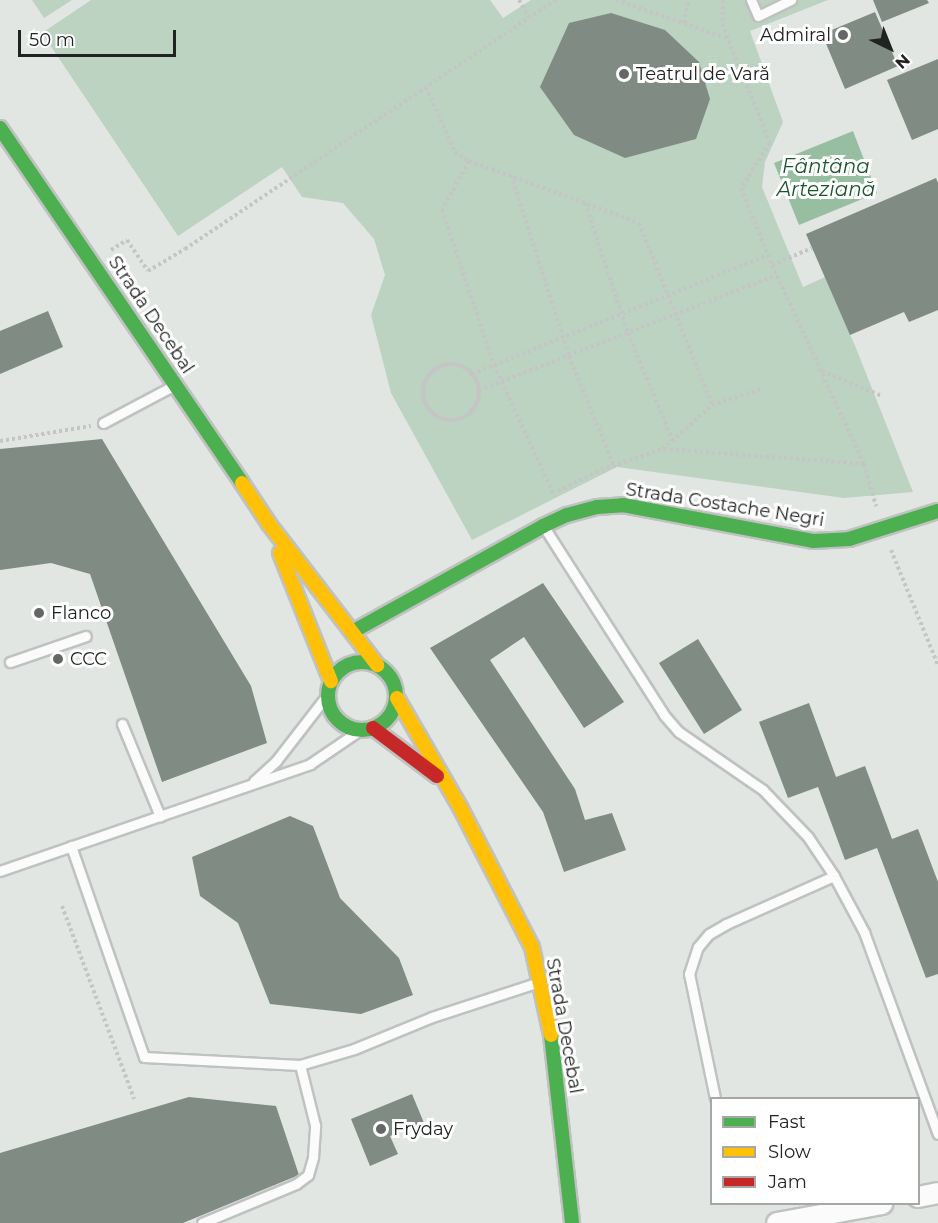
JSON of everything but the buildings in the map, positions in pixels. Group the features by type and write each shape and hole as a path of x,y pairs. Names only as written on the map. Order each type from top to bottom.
{"main road":[{"name":"Strada Decebal","path":"0,128 269,524 377,665"},
{"name":"Strada Costache Negri","path":"352,632 543,526 567,515 597,507 623,505 813,541 849,539 938,511"},
{"name":"Strada Decebal","path":"269,524 329,687"},
{"path":"364,662 377,665 388,673 394,685 396,698 393,711 385,721 367,729 347,727 336,719 329,707 329,687 339,670 351,663 364,662"},
{"name":"Strada Decebal","path":"396,698 448,784 532,947 554,1049 572,1223"},
{"name":"Strada Decebal","path":"367,729 448,784"}],"street":[{"path":"920,1197 938,1193"},
{"path":"777,1223 837,1217 876,1205"}],"lane":[{"path":"751,0 758,16 791,0"},
{"path":"104,423 176,384"},
{"path":"543,526 664,715 679,732 763,790 808,837 834,876 864,932 938,1134"},
{"path":"10,662 86,636"},
{"path":"252,783 276,760 329,687"},
{"path":"122,724 159,816"},
{"path":"0,871 310,764 367,729"},
{"path":"71,846 144,1057 300,1065 354,1049 432,1017 541,981"},
{"path":"715,1097 689,974 698,947 709,934 726,924 834,876"},
{"path":"202,1223 296,1184 308,1175 314,1157 315,1125 300,1065"}],"path":[{"path":"519,0 530,18"},
{"path":"93,262 127,240 148,271 556,0"},
{"path":"616,0 727,38"},
{"path":"684,23 688,0"},
{"path":"723,0 722,24 770,143 741,188 772,265 864,464 883,529 938,666"},
{"path":"426,87 455,152 469,161 639,223 712,405"},
{"path":"469,161 442,210 494,365 553,494 567,515"},
{"path":"511,175 562,338 614,466"},
{"path":"585,202 628,333 673,441"},
{"path":"772,265 812,248"},
{"path":"472,374 768,255"},
{"path":"479,390 777,275"},
{"path":"456,365 472,374 479,390 478,399 468,415 451,421 434,414 424,399 425,381 438,368 456,365"},
{"path":"821,371 882,396"},
{"path":"546,497 614,466 663,449 712,405 761,389"},
{"path":"0,441 104,423"},
{"path":"663,449 864,464"},
{"path":"62,906 134,1099"}],"shaded area":[{"path":"32,0 72,0 44,18"},
{"path":"91,0 490,0 503,18 531,0 828,0 750,31 783,122 765,162 762,187 803,287 825,277 913,492 844,498 617,467 472,540 391,393 371,315 385,275 374,239 343,203 302,197 282,167 178,236 42,33"}],"water":[{"name":"Fântâna Arteziană","path":"853,131 877,193 799,225 774,163"}],"traffic: fast":[{"path":"0,128 242,483"},
{"path":"352,632 543,526 567,515 597,507 623,505 813,541 849,539 938,511"},
{"path":"362,662 375,665 386,672 393,683 396,696 393,709 386,720 375,727 362,730 349,727 338,720 331,709 328,696 331,683 338,672 349,665 362,662"},
{"path":"551,1035 572,1223"}],"traffic: slow":[{"path":"242,483 269,524 377,665"},
{"path":"280,553 331,681"},
{"path":"397,698 461,809 532,947 551,1035"}],"traffic: jam":[{"path":"373,728 437,776"}],"place":[{"name":"Admiral","path":"843,35"},
{"name":"Teatrul de Vară","path":"624,74"},
{"name":"Flanco","path":"39,613"},
{"name":"CCC","path":"58,659"},
{"name":"Fryday","path":"381,1129"}]}
